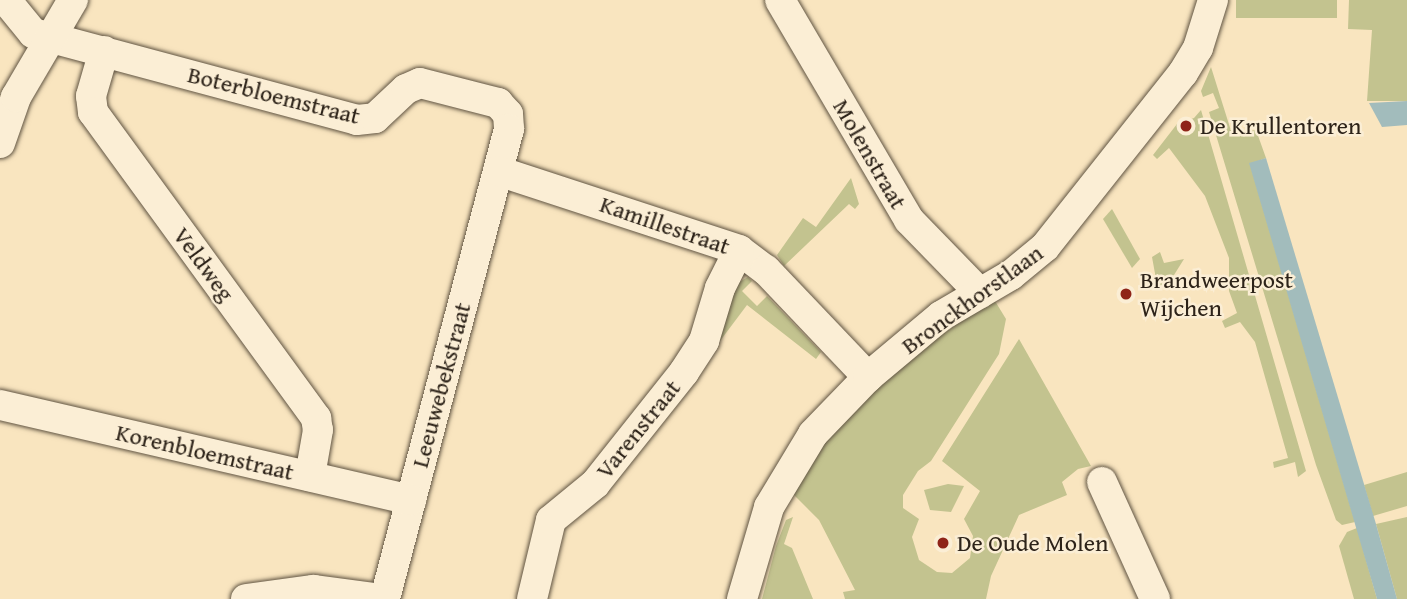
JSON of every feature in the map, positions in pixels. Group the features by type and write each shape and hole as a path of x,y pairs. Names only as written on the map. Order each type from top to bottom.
{"street":[{"name":"Boterbloemstraat","path":"6,0 33,33 357,120 375,118 406,89 420,83 489,101 504,108 510,122 498,171"},
{"path":"0,144 16,97 49,36 73,0"},
{"name":"Molenstraat","path":"780,0 915,228 980,293"},
{"name":"Bronckhorstlaan","path":"742,599 763,522 783,479 813,434 868,377 941,316 1022,268 1045,247 1128,148 1191,61 1213,0"},
{"name":"Veldweg","path":"104,51 91,96 93,113 316,418 318,430 310,476"},
{"name":"Kamillestraat","path":"498,171 739,250 766,270 868,377"},
{"name":"Leeuwebekstraat","path":"384,599 498,171"},
{"name":"Varenstraat","path":"532,599 551,520 596,484 684,372 704,341 720,288 739,250"},
{"name":"Korenbloemstraat","path":"0,405 411,500"},
{"path":"1102,482 1155,599"},
{"path":"246,599 313,590 384,599"}],"green space":[{"path":"1236,0 1337,0 1337,18 1236,18"},
{"path":"1349,0 1407,0 1407,101 1367,101 1372,30 1348,29"},
{"path":"1211,67 1232,134 1256,130 1266,158 1250,164 1355,522 1342,525 1336,520 1316,465 1209,112 1219,108 1213,93 1203,97 1201,91"},
{"path":"1201,110 1306,471 1298,477 1295,462 1274,468 1273,462 1288,458 1255,342 1240,322 1225,328 1222,321 1237,313 1229,291 1229,258 1205,196 1169,148 1157,159 1153,155 1177,124 1194,118"},
{"path":"851,178 859,204 855,209 849,204 784,266 777,255 803,218 816,227"},
{"path":"1112,209 1140,259 1132,268 1103,219"},
{"path":"1160,252 1164,263 1184,259 1174,275 1158,290 1152,257"},
{"path":"748,277 752,281 742,291 757,306 767,296 821,352 816,359 747,305 708,357 734,285"},
{"path":"995,301 1006,319 999,354 931,461 918,471 903,495 903,508 919,519 912,537 919,560 937,572 952,573 970,558 973,536 964,519 980,491 942,461 1019,339 1091,466 1078,469 1062,482 1067,495 1019,515 991,576 986,599 845,599 843,592 855,590 819,520 792,493 826,440 854,409 946,330"},
{"path":"1407,472 1407,506 1373,516 1364,485"},
{"path":"948,484 964,486 951,512 930,510 924,490"},
{"path":"793,517 784,544 792,548 813,599 762,599 776,546 786,520"},
{"path":"1407,517 1407,599 1397,599 1376,524"},
{"path":"1357,528 1377,599 1354,599 1339,546 1347,532"}],"water":[{"path":"1407,101 1407,125 1382,127 1369,103"},
{"path":"1266,158 1397,599 1377,599 1249,163"}],"place":[{"name":"De Krullentoren","path":"1186,126"},
{"name":"Brandweerpost Wijchen","path":"1126,294"},
{"name":"De Oude Molen","path":"943,543"}]}
